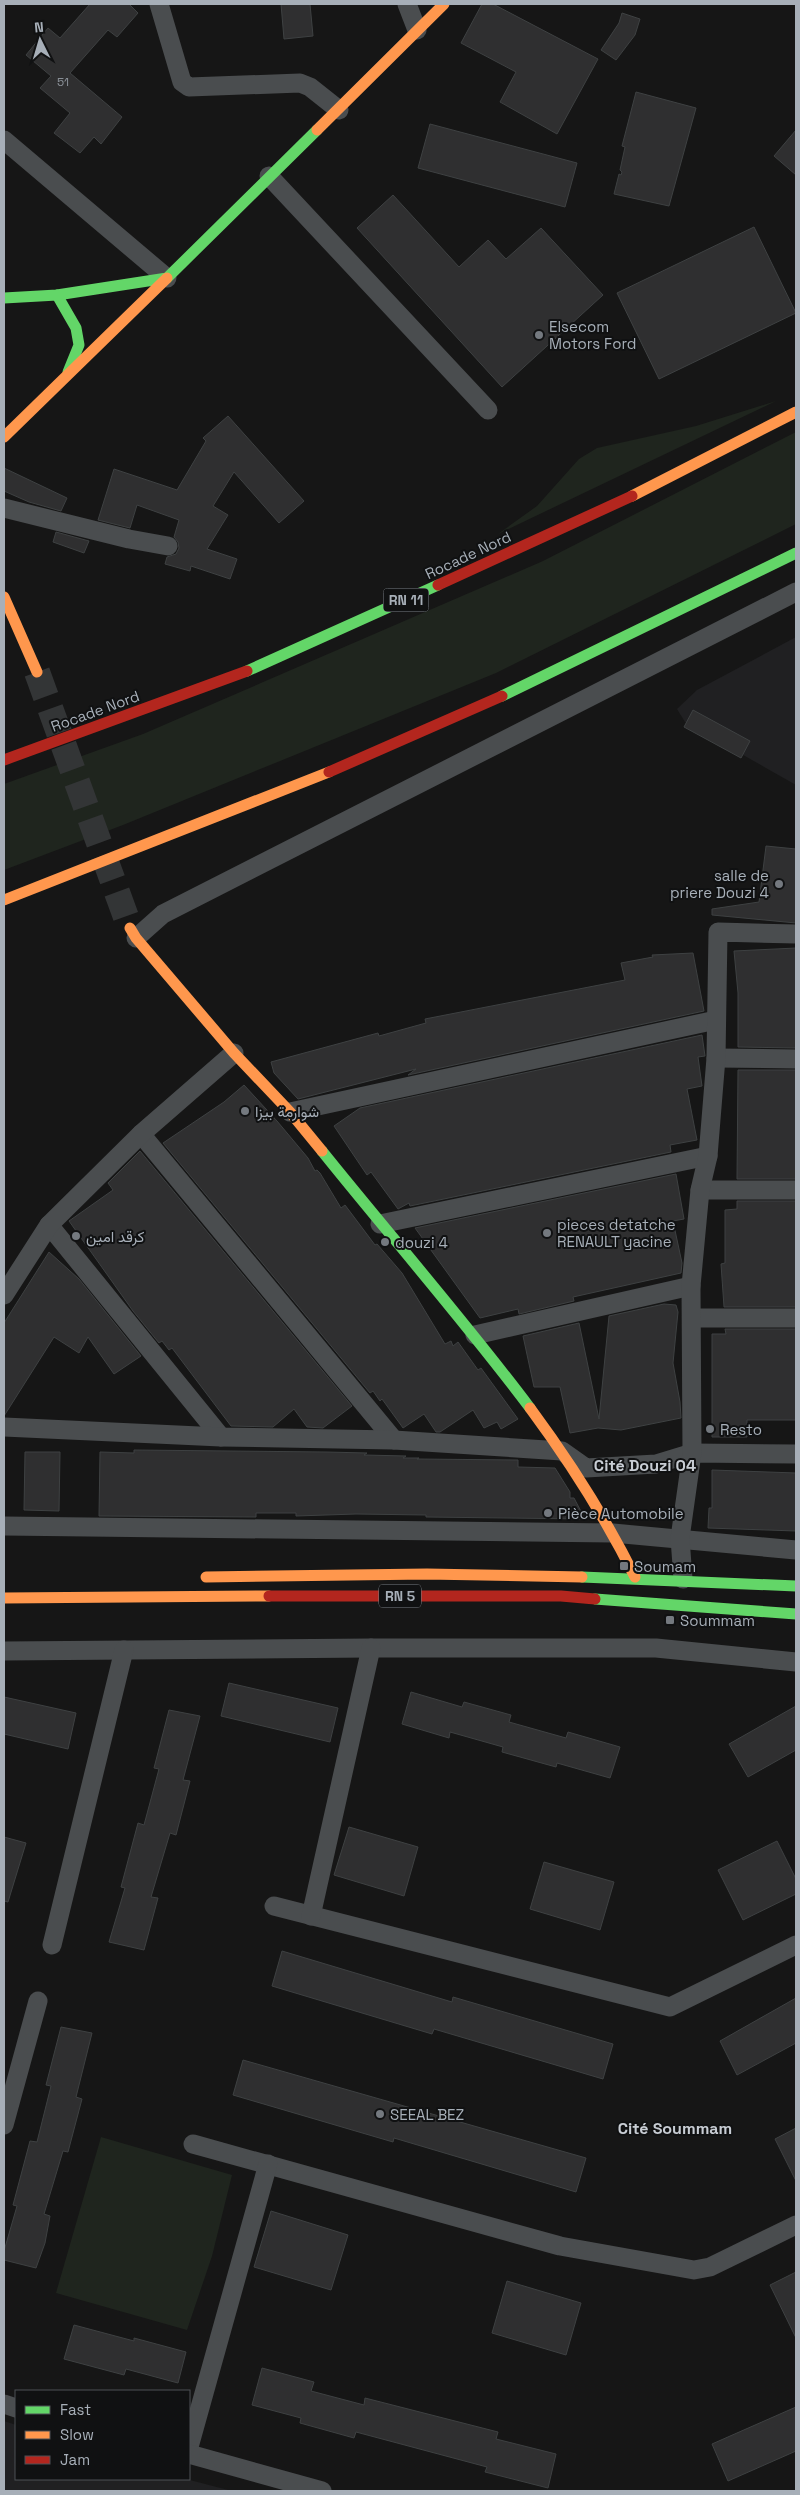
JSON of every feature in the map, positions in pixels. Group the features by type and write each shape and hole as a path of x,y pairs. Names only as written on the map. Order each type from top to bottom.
{"main road":[{"path":"4,437 269,176 339,110 444,4"},
{"path":"4,298 57,295 166,278"},
{"path":"57,295 76,328 79,345 67,374"},
{"name":"Rocade Nord","path":"4,760 265,664 637,494 796,412"},
{"path":"4,900 206,822 412,736 615,643 796,553"},
{"path":"4,597 36,672"},
{"path":"133,933 234,1054 290,1112 380,1224 476,1335 562,1451 613,1534 635,1577"},
{"name":"RN 5","path":"190,1578 347,1573 635,1577 796,1586"},
{"name":"RN 5","path":"4,1598 41,1596 561,1596 796,1614"}],"street":[{"path":"159,4 182,82 189,87 300,83 310,87 339,110"},
{"path":"407,4 417,30"},
{"path":"4,140 166,278"},
{"path":"269,176 488,410"},
{"path":"4,508 129,539 168,546"},
{"path":"133,933 163,914 796,592"},
{"path":"683,1579 680,1538 692,1453 691,1286 700,1190 708,1156 716,1058 718,932 796,934"},
{"path":"290,1112 716,1020"},
{"path":"4,1295 49,1225 141,1134 234,1054"},
{"path":"716,1058 796,1059"},
{"path":"141,1134 394,1440"},
{"path":"380,1224 708,1156"},
{"path":"700,1190 796,1190"},
{"path":"49,1225 220,1437"},
{"path":"476,1335 691,1286"},
{"path":"692,1318 796,1318"},
{"path":"4,1427 220,1437 394,1440 562,1451 586,1468 656,1464 692,1453 796,1454"},
{"path":"4,1526 613,1534 680,1538 796,1550"},
{"path":"311,1916 371,1648"},
{"path":"4,1651 656,1648 796,1662"},
{"path":"52,1945 124,1650"},
{"path":"274,1906 670,2007 796,1945"},
{"path":"4,2125 38,2001"},
{"path":"192,2144 560,2246 694,2270 710,2267 796,2224"},
{"path":"190,2443 268,2164"},
{"path":"190,2454 322,2491"}],"shaded area":[{"path":"776,401 498,534 537,506 579,459 597,448 696,426"},
{"path":"796,432 796,524 496,673 123,825 4,870 4,784 143,734 543,561"},
{"path":"796,637 796,785 685,722 677,709 697,690"},
{"path":"101,2137 232,2175 212,2256 187,2330 56,2293"},
{"path":"4,2421 15,2425 15,2480 190,2480 232,2491 4,2491"}],"building":[{"path":"90,4 129,4 138,13 117,37 108,30 70,73 122,117 101,144 94,137 80,153 54,133 70,113 40,88 51,76 26,55 48,28 60,38"},
{"path":"281,4 310,4 313,36 284,39"},
{"path":"482,4 493,4 598,59 557,134 500,102 516,72 461,43"},
{"path":"622,13 640,19 635,35 616,60 601,50 619,23"},
{"path":"636,92 696,108 669,206 614,194 619,174 621,175 622,172 620,170 625,147 622,146"},
{"path":"430,124 577,163 565,207 418,168"},
{"path":"796,130 796,175 774,156"},
{"path":"393,195 459,267 488,240 506,259 541,228 603,295 502,387 357,228"},
{"path":"754,227 796,313 659,379 617,293"},
{"path":"228,416 304,501 279,523 234,472 213,506 228,515 207,549 237,559 230,579 191,566 190,571 165,564 167,557 176,554 179,548 178,542 174,537 179,520 137,505 130,528 98,520 114,469 177,490 206,441 203,438"},
{"path":"4,468 67,498 61,511 29,502 4,491"},
{"path":"56,532 89,541 84,553 53,542"},
{"path":"693,710 750,741 741,758 684,727"},
{"name":"salle de priere Douzi 4","path":"766,846 796,849 796,923 712,915 712,909 759,902"},
{"path":"796,948 796,1048 738,1047 738,993 734,951"},
{"path":"693,953 704,1011 408,1075 416,1069 298,1099 274,1073 271,1062 378,1033 379,1036 426,1023 425,1019 625,980 621,963 653,957 652,955"},
{"path":"702,1035 705,1056 698,1057 702,1086 687,1089 697,1140 670,1145 671,1152 410,1206 409,1203 398,1209 371,1172 367,1175 334,1126 360,1108"},
{"path":"738,1070 796,1070 796,1179 737,1179"},
{"path":"244,1085 308,1158 315,1171 317,1170 320,1173 341,1208 345,1205 375,1245 377,1244 402,1273 445,1344 451,1341 453,1346 458,1342 478,1370 481,1368 518,1419 501,1429 497,1422 484,1428 473,1410 440,1432 436,1432 424,1414 403,1428 382,1399 380,1401 373,1391 370,1393 163,1143 224,1102"},
{"path":"140,1151 352,1406 323,1428 307,1427 294,1409 273,1427 231,1426 172,1348 169,1350 162,1341 159,1343 133,1311 69,1221 113,1190 108,1183"},
{"path":"676,1174 684,1219 673,1221 682,1263 681,1273 573,1297 574,1301 519,1314 518,1309 480,1318 415,1228"},
{"path":"737,1201 796,1201 796,1307 724,1307 721,1264 725,1263 725,1210 737,1209"},
{"path":"49,1252 79,1279 141,1356 114,1374 88,1337 79,1353 54,1337 4,1416 4,1323"},
{"path":"664,1304 676,1305 678,1312 673,1363 681,1418 621,1430 598,1428 570,1433 560,1387 534,1387 523,1336 579,1323 599,1419 609,1316"},
{"path":"725,1329 796,1329 796,1420 747,1420 747,1437 712,1437 712,1334 726,1334"},
{"path":"134,1450 367,1453 364,1455 419,1458 417,1459 518,1460 518,1467 555,1468 570,1492 570,1498 574,1498 585,1519 356,1514 296,1516 296,1513 256,1513 256,1517 99,1516 100,1452 134,1453"},
{"path":"25,1452 60,1452 59,1511 24,1510"},
{"path":"712,1470 796,1473 796,1531 708,1528 709,1508 712,1508"},
{"path":"229,1683 338,1708 330,1742 221,1716"},
{"path":"411,1692 462,1707 464,1702 511,1715 509,1722 566,1738 568,1732 620,1747 610,1778 557,1763 556,1767 502,1752 503,1747 450,1732 449,1738 402,1724"},
{"path":"4,1697 76,1713 68,1749 4,1734"},
{"path":"796,1706 796,1750 748,1777 729,1744"},
{"path":"169,1710 200,1716 183,1780 190,1781 176,1835 170,1833 151,1897 158,1898 144,1950 109,1942 125,1888 121,1887 138,1823 144,1825 159,1769 154,1768"},
{"path":"349,1827 418,1847 404,1896 334,1875"},
{"path":"4,1837 26,1843 8,1902 4,1901"},
{"path":"777,1841 796,1879 796,1894 743,1920 718,1870"},
{"path":"544,1862 614,1882 600,1930 530,1909"},
{"path":"282,1951 452,2002 453,1997 613,2044 603,2079 434,2029 432,2034 272,1986"},
{"path":"796,1998 796,2043 737,2075 720,2041"},
{"path":"61,2027 92,2033 76,2097 82,2099 68,2152 63,2151 44,2214 50,2216 45,2243 36,2268 4,2260 4,2251 17,2206 13,2205 30,2141 37,2142 51,2086 46,2085"},
{"path":"243,2060 586,2158 576,2192 394,2138 393,2142 233,2095"},
{"path":"796,2128 796,2181 775,2139"},
{"path":"271,2211 348,2235 331,2290 254,2267"},
{"path":"796,2272 796,2338 770,2285"},
{"path":"507,2281 581,2303 566,2355 492,2333"},
{"path":"74,2325 186,2352 178,2383 126,2369 124,2375 64,2359"},
{"path":"262,2368 314,2382 311,2391 364,2405 365,2398 498,2432 496,2439 556,2454 548,2488 485,2472 487,2467 356,2432 354,2438 300,2423 301,2418 252,2405"},
{"path":"796,2407 796,2451 728,2481 712,2444"}],"tunnel":[{"path":"37,672 130,928"}],"traffic: fast":[{"path":"4,298 57,295 167,278 317,130"},
{"path":"57,295 76,328 79,345 68,372"},
{"path":"502,696 796,553"},
{"path":"247,671 438,585"},
{"path":"322,1151 530,1408"},
{"path":"582,1577 796,1586"},
{"path":"595,1599 796,1614"}],"traffic: slow":[{"path":"317,130 444,4"},
{"path":"4,437 167,278"},
{"path":"632,496 796,412"},
{"path":"4,597 37,672"},
{"path":"4,900 329,772"},
{"path":"130,928 136,938 234,1053 290,1112 322,1151"},
{"path":"530,1408 586,1490 612,1533 635,1577"},
{"path":"206,1577 427,1574 582,1577"},
{"path":"4,1598 269,1596"}],"traffic: jam":[{"path":"438,585 632,496"},
{"path":"4,760 247,671"},
{"path":"329,772 502,696"},
{"path":"269,1596 561,1596 595,1599"}],"place":[{"name":"Elsecom Motors Ford","path":"539,335"},
{"name":"salle de priere Douzi 4","path":"779,884"},
{"name":"شوارمة بيزا","path":"245,1111"},
{"name":"pieces detatche RENAULT yacine","path":"547,1233"},
{"name":"كرقد امين","path":"76,1236"},
{"name":"douzi 4","path":"385,1242"},
{"name":"Resto","path":"710,1429"},
{"name":"Pièce Automobile","path":"548,1513"},
{"name":"Soumam","path":"624,1566"},
{"name":"Soummam","path":"670,1620"},
{"name":"SEEAL BEZ","path":"380,2114"}],"district":[{"name":"Cité Douzi 04","path":"645,1465"},
{"name":"Cité Soummam","path":"675,2128"}]}
